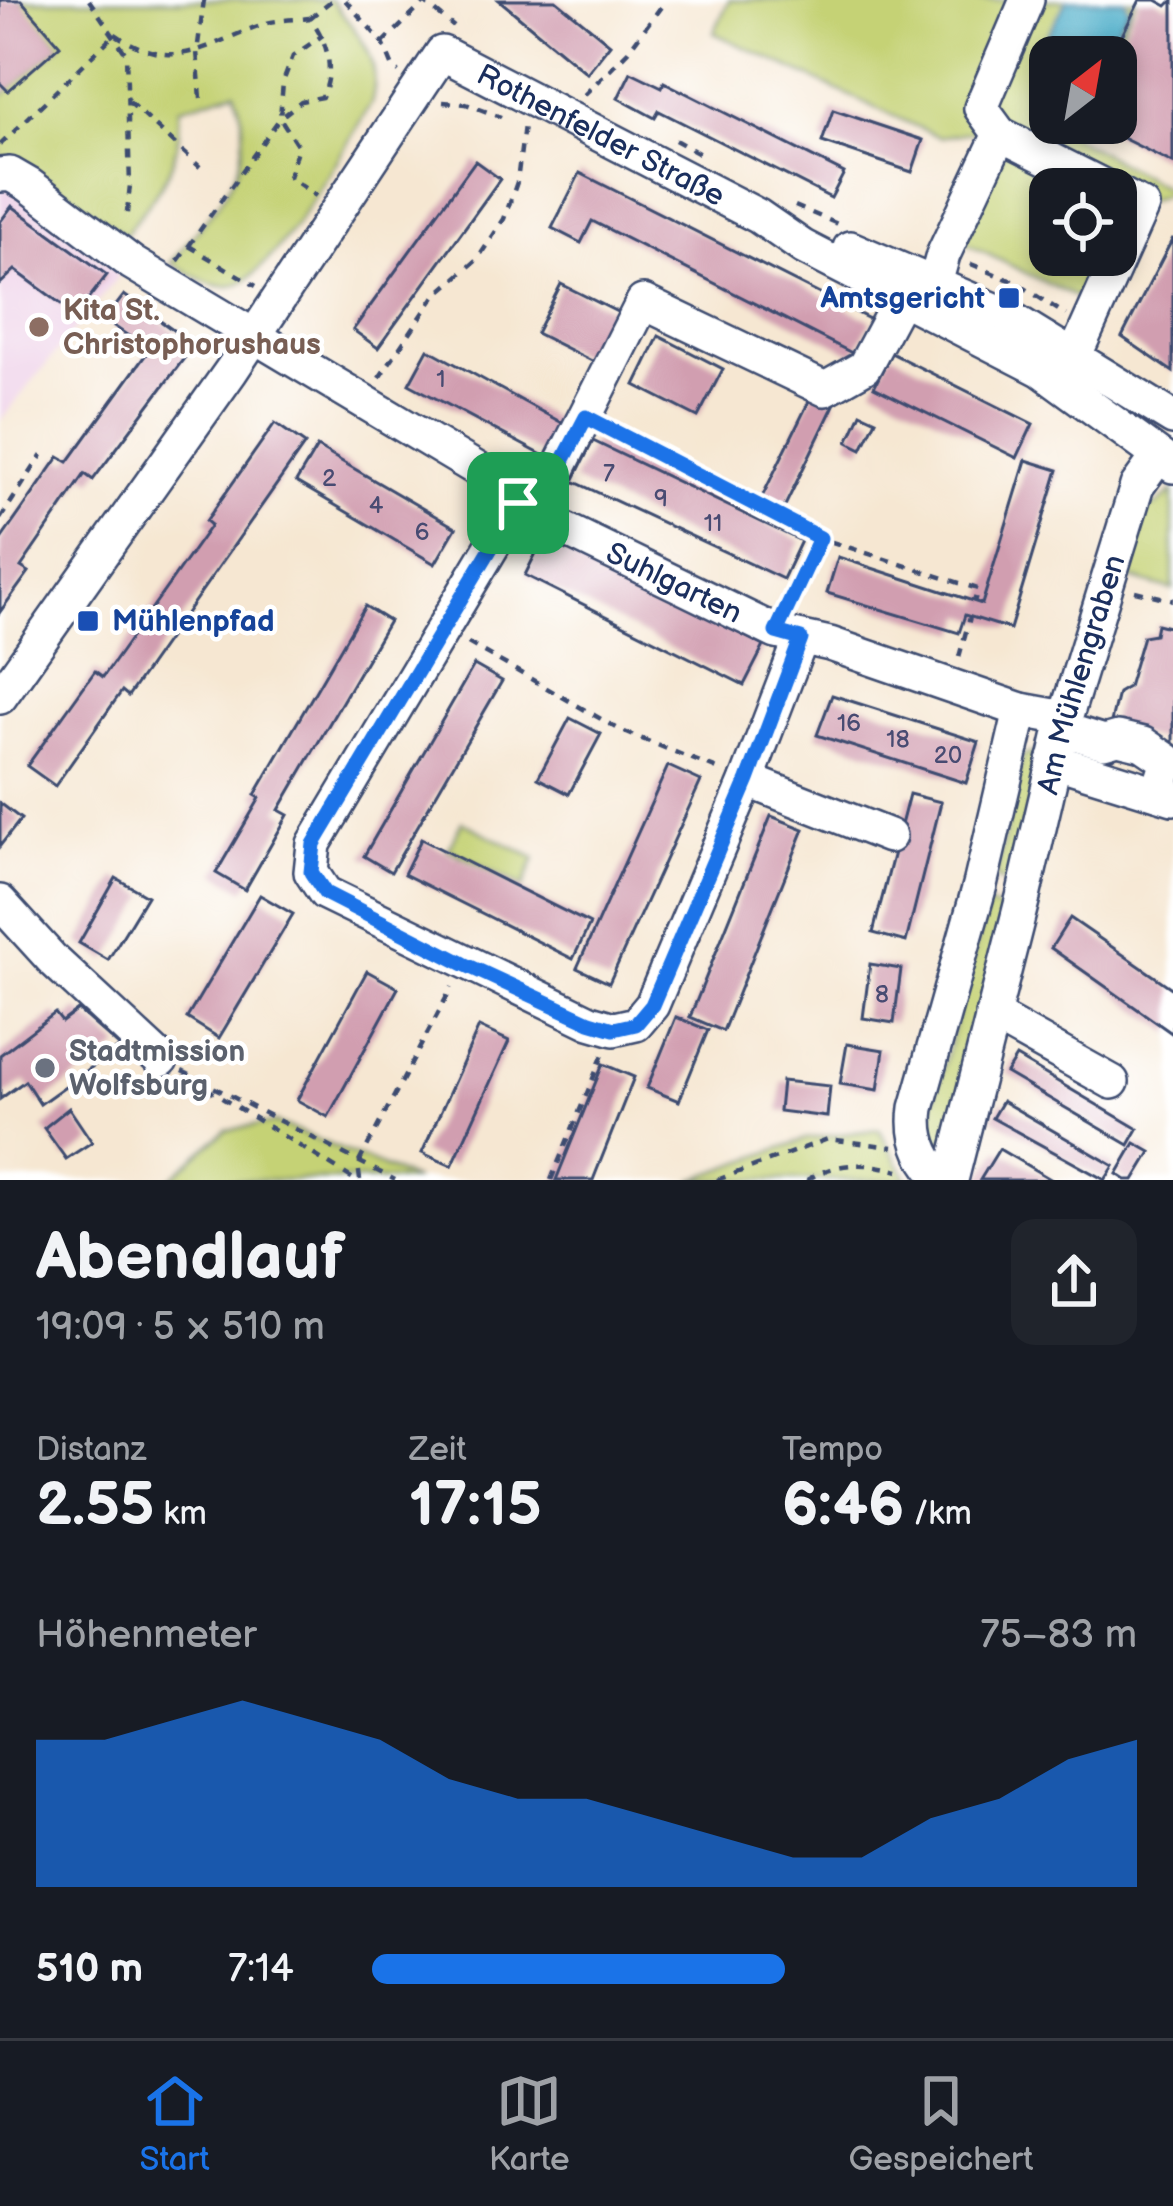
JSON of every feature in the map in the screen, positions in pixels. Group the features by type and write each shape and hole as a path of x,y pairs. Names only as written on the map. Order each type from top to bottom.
{"street":[{"path":"1028,0 981,108 1000,134 1070,168"},
{"path":"0,697 455,44"},
{"name":"Rothenfelder Straße","path":"455,44 770,208 803,247 1081,343 1173,418"},
{"path":"789,636 748,780 652,1005 636,1024 614,1029 590,1022 464,964 325,893 311,872 314,844 445,629 586,417 643,302 826,388 864,367 926,286 1000,134"},
{"name":"Suhlgarten","path":"0,175 10,174 29,185 163,281 492,478 526,509 789,636 830,644 1021,710 1166,795"},
{"path":"1040,369 1081,343 1106,276"},
{"name":"Rothenfelder Straße","path":"926,286 1168,458"},
{"name":"Am Mühlengraben","path":"934,1176 992,1015 1061,736 1137,486 1168,458"},
{"name":"Am Mühlengraben","path":"934,1176 917,1138 917,1108 980,885 1021,710"},
{"path":"748,780 889,836"},
{"path":"980,885 1024,897"},
{"path":"0,902 52,959 161,1060"},
{"path":"992,1015 1112,1082"}],"path":[{"path":"89,0 126,53 130,185 123,255"},
{"path":"201,98 197,52 204,0"},
{"path":"115,34 140,50 197,52 267,22 310,18 332,0"},
{"path":"345,0 383,43 423,1 455,44"},
{"path":"581,98 628,51 666,0"},
{"path":"163,281 280,118 301,101 322,97 331,80 323,35 310,18"},
{"path":"0,146 115,34"},
{"path":"323,35 293,56 283,82 280,118 298,146 289,177 337,211"},
{"path":"129,102 200,166"},
{"path":"364,403 435,296 477,260 504,219 517,182 524,125"},
{"path":"657,131 698,150 709,163"},
{"path":"770,208 842,226"},
{"path":"189,246 278,300"},
{"path":"926,286 989,269 1050,302 1081,343"},
{"path":"586,417 820,538 978,589 974,602"},
{"path":"0,519 42,455"},
{"path":"789,636 820,538"},
{"path":"1106,584 1173,600"},
{"path":"951,685 970,617"},
{"path":"445,629 622,731 748,780"},
{"path":"161,1060 357,1180 358,1164 464,964"},
{"path":"551,1180 614,1029"},
{"path":"161,1060 395,1180"},
{"path":"718,1180 828,1139 890,1145 934,1176"},
{"path":"807,1180 866,1162 934,1176"}],"shaded area":[{"name":"Kita St. Christophorushaus","path":"0,186 120,274 0,421"}],"green space":[{"path":"18,0 331,0 371,60 371,104 308,207 268,261 231,286 215,285 171,263 218,204 239,164 242,118 235,91 179,108 177,147 166,177 125,235 47,179 0,163 0,98 60,45"},
{"path":"729,0 1136,0 1118,36 1029,36 1029,142 1001,127 939,137 714,33"},
{"path":"1034,144 1086,144 1130,168 1080,168"},
{"path":"1005,148 1045,168 1029,168 1029,274 959,240"},
{"path":"1137,172 1173,192 1145,202 1137,198"},
{"path":"1032,276 1094,276 1083,301"},
{"path":"1173,491 1173,590 1129,578 1146,508"},
{"path":"1023,755 1042,758 1010,884 995,879"},
{"path":"462,822 535,858 523,887 448,849"},
{"path":"987,905 1003,910 1007,919 946,1159 925,1134"},
{"path":"276,1123 415,1180 169,1180 226,1130"},
{"path":"879,1129 908,1180 692,1180 806,1139"}],"water":[{"path":"1067,0 1124,0 1129,8 1112,36 1047,36"}],"building":[{"path":"0,0 21,0 60,45 8,91 0,83"},
{"path":"499,0 556,0 610,44 587,73"},
{"path":"1140,0 1167,6 1173,0 1173,163 1135,144 1137,36 1122,36"},
{"path":"631,72 662,87 664,82 844,173 831,198 659,111 655,118 618,98"},
{"path":"833,110 923,140 912,172 822,142"},
{"path":"475,161 500,179 378,348 353,330"},
{"path":"580,173 871,320 854,354 592,221 581,243 552,228"},
{"path":"12,206 107,275 76,315 15,270 0,284 0,222"},
{"path":"1173,238 1173,372 1122,337"},
{"path":"561,284 619,313 594,362 536,333"},
{"path":"124,295 194,345 93,480 85,474 21,567 29,572 0,612 0,541 59,457 68,462 149,350 105,320"},
{"path":"659,336 723,369 698,417 635,385"},
{"path":"428,349 564,424 546,457 409,384"},
{"path":"891,353 1033,424 1017,458 874,387"},
{"path":"814,391 836,401 782,512 760,501"},
{"path":"861,413 876,420 862,449 848,442"},
{"path":"275,423 305,444 128,696 122,691 55,786 27,766 95,671 103,677 211,525 206,521"},
{"path":"593,441 801,541 783,579 573,481"},
{"path":"317,447 456,528 435,564 296,482"},
{"path":"1026,460 1058,470 1010,629 965,615 959,633 827,593 838,557 982,604"},
{"path":"545,535 764,646 744,685 525,575"},
{"path":"365,606 389,621 279,810 288,815 245,890 216,873 260,798 255,795"},
{"path":"1157,624 1173,628 1173,744 1110,726 1118,693 1128,687 1143,636 1155,634"},
{"path":"474,665 502,681 391,872 364,856"},
{"path":"832,695 979,742 966,783 817,735"},
{"path":"570,718 601,734 569,794 538,778"},
{"path":"668,766 701,781 609,983 577,968"},
{"path":"909,794 941,802 906,942 873,933"},
{"path":"0,803 21,819 0,846"},
{"path":"771,816 804,829 723,1031 690,1017"},
{"path":"421,839 590,924 573,959 404,874"},
{"path":"116,878 147,896 108,960 79,943"},
{"path":"260,895 293,914 219,1038 187,1018"},
{"path":"1070,918 1173,989 1173,1034 1051,948"},
{"path":"870,964 901,969 894,1023 863,1018"},
{"path":"367,971 398,988 328,1117 297,1100"},
{"name":"Stadtmission Wolfsburg","path":"78,1010 120,1047 40,1104 25,1081 0,1099 0,1055 55,1013 62,1022"},
{"path":"676,1017 708,1030 679,1101 647,1088"},
{"path":"479,1027 509,1041 452,1166 422,1153"},
{"path":"847,1044 884,1050 878,1090 840,1084"},
{"path":"1016,1057 1138,1129 1129,1145 1006,1073"},
{"path":"603,1064 634,1077 593,1180 556,1180"},
{"path":"782,1081 830,1086 827,1117 779,1111"},
{"path":"1002,1101 1114,1166 1105,1180 992,1118"},
{"path":"69,1108 92,1142 66,1159 44,1128"},
{"path":"1135,1143 1151,1152 1134,1180 1126,1180 1117,1174"},
{"path":"999,1149 1052,1180 980,1180"}],"place":[{"name":"Amtsgericht","path":"1009,298"},
{"name":"Kita St. Christophorushaus","path":"39,327"},
{"name":"Mühlenpfad","path":"88,621"},
{"name":"Stadtmission Wolfsburg","path":"45,1068"}],"route":[{"path":"586,417 820,538 776,632 801,639 748,780 652,1005 636,1024 614,1029 464,964 325,893 311,872 314,844 518,503 535,515 586,417"}]}
